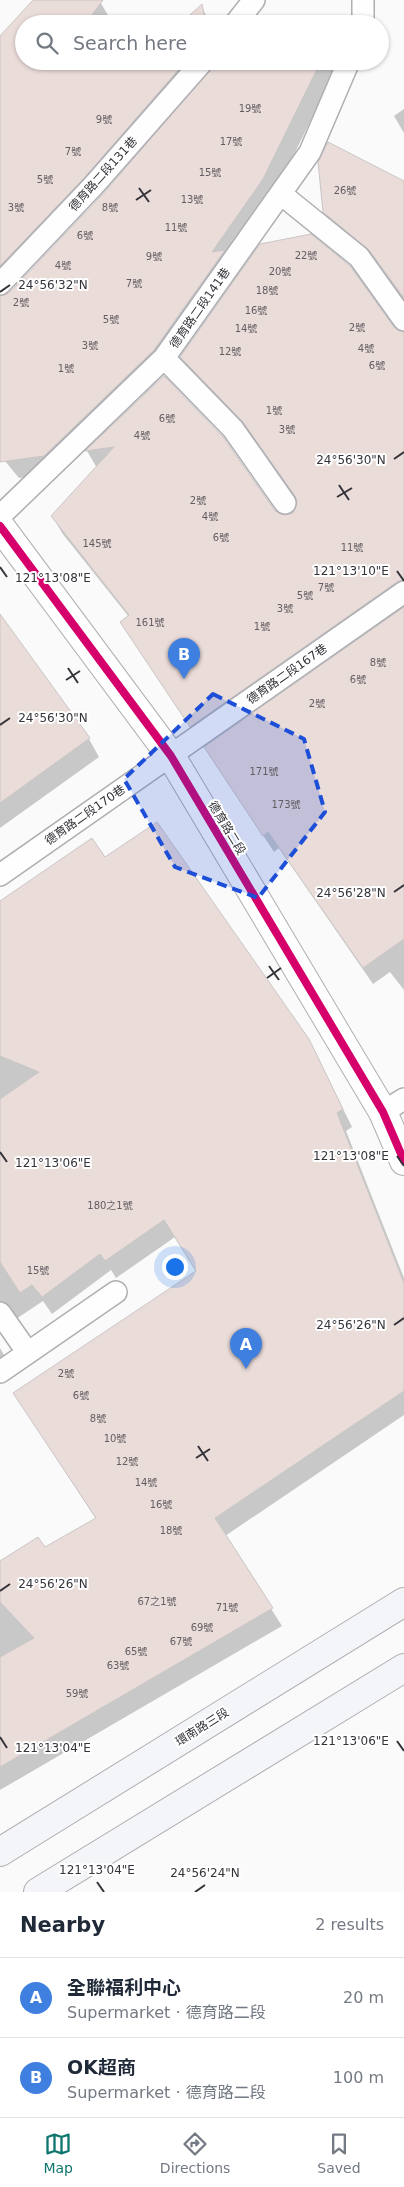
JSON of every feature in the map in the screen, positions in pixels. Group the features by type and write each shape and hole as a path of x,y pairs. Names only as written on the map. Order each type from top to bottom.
{"main road":[{"name":"環南路三段","path":"0,1852 404,1602"},
{"path":"38,1892 404,1668"}],"street":[{"name":"德育路二段","path":"0,526 171,756 394,1105 404,1161"}],"lane":[{"path":"242,15 254,0"},
{"path":"362,0 362,15"},
{"name":"德育路二段131巷","path":"0,284 94,185 195,70"},
{"name":"德育路二段141巷","path":"0,516 164,358 310,152 346,70"},
{"path":"281,194 359,256 404,320"},
{"path":"164,358 233,429 285,503"},
{"name":"德育路二段167巷","path":"171,756 404,592"},
{"name":"德育路二段170巷","path":"0,875 171,756"},
{"path":"0,1372 116,1292"},
{"path":"0,1313 28,1353"}],"highlighted area":[{"path":"213,694 304,739 325,812 258,898 175,867 124,779"}],"building":[{"path":"33,0 103,0 92,15 19,15"},
{"path":"202,4 204,15 190,15"},
{"path":"15,20 15,70 178,70 85,177 0,266 0,36"},
{"path":"210,70 317,70 263,179 212,252 225,250 154,350 44,456 0,462 0,296 9,293 103,194"},
{"path":"328,142 404,181 404,298 369,250 323,212 318,162"},
{"path":"311,234 350,266 394,327 404,332 404,580 397,582 190,727 120,622 129,615 51,516 114,447 85,451 164,376 223,437 275,511 286,515 293,513 297,502 295,496 243,422 180,357 260,244"},
{"path":"404,607 404,939 363,968 268,832 263,836 204,747"},
{"path":"0,614 90,738 0,803"},
{"path":"157,822 309,1039 343,1109 337,1113 404,1283 404,1391 215,1518 273,1608 0,1767 0,1657 34,1638 0,1602 0,1561 38,1537 45,1547 96,1518 13,1393 196,1271 164,1220 105,1261 100,1254 42,1297 32,1285 20,1293 0,1262 0,1099 39,1072 0,1056 0,901 92,838 105,857"}],"cycle path":[{"path":"0,526 171,756 383,1112 404,1161"}],"place":[{"name":"OK超商","path":"184,679"},
{"name":"全聯福利中心","path":"246,1369"}]}
